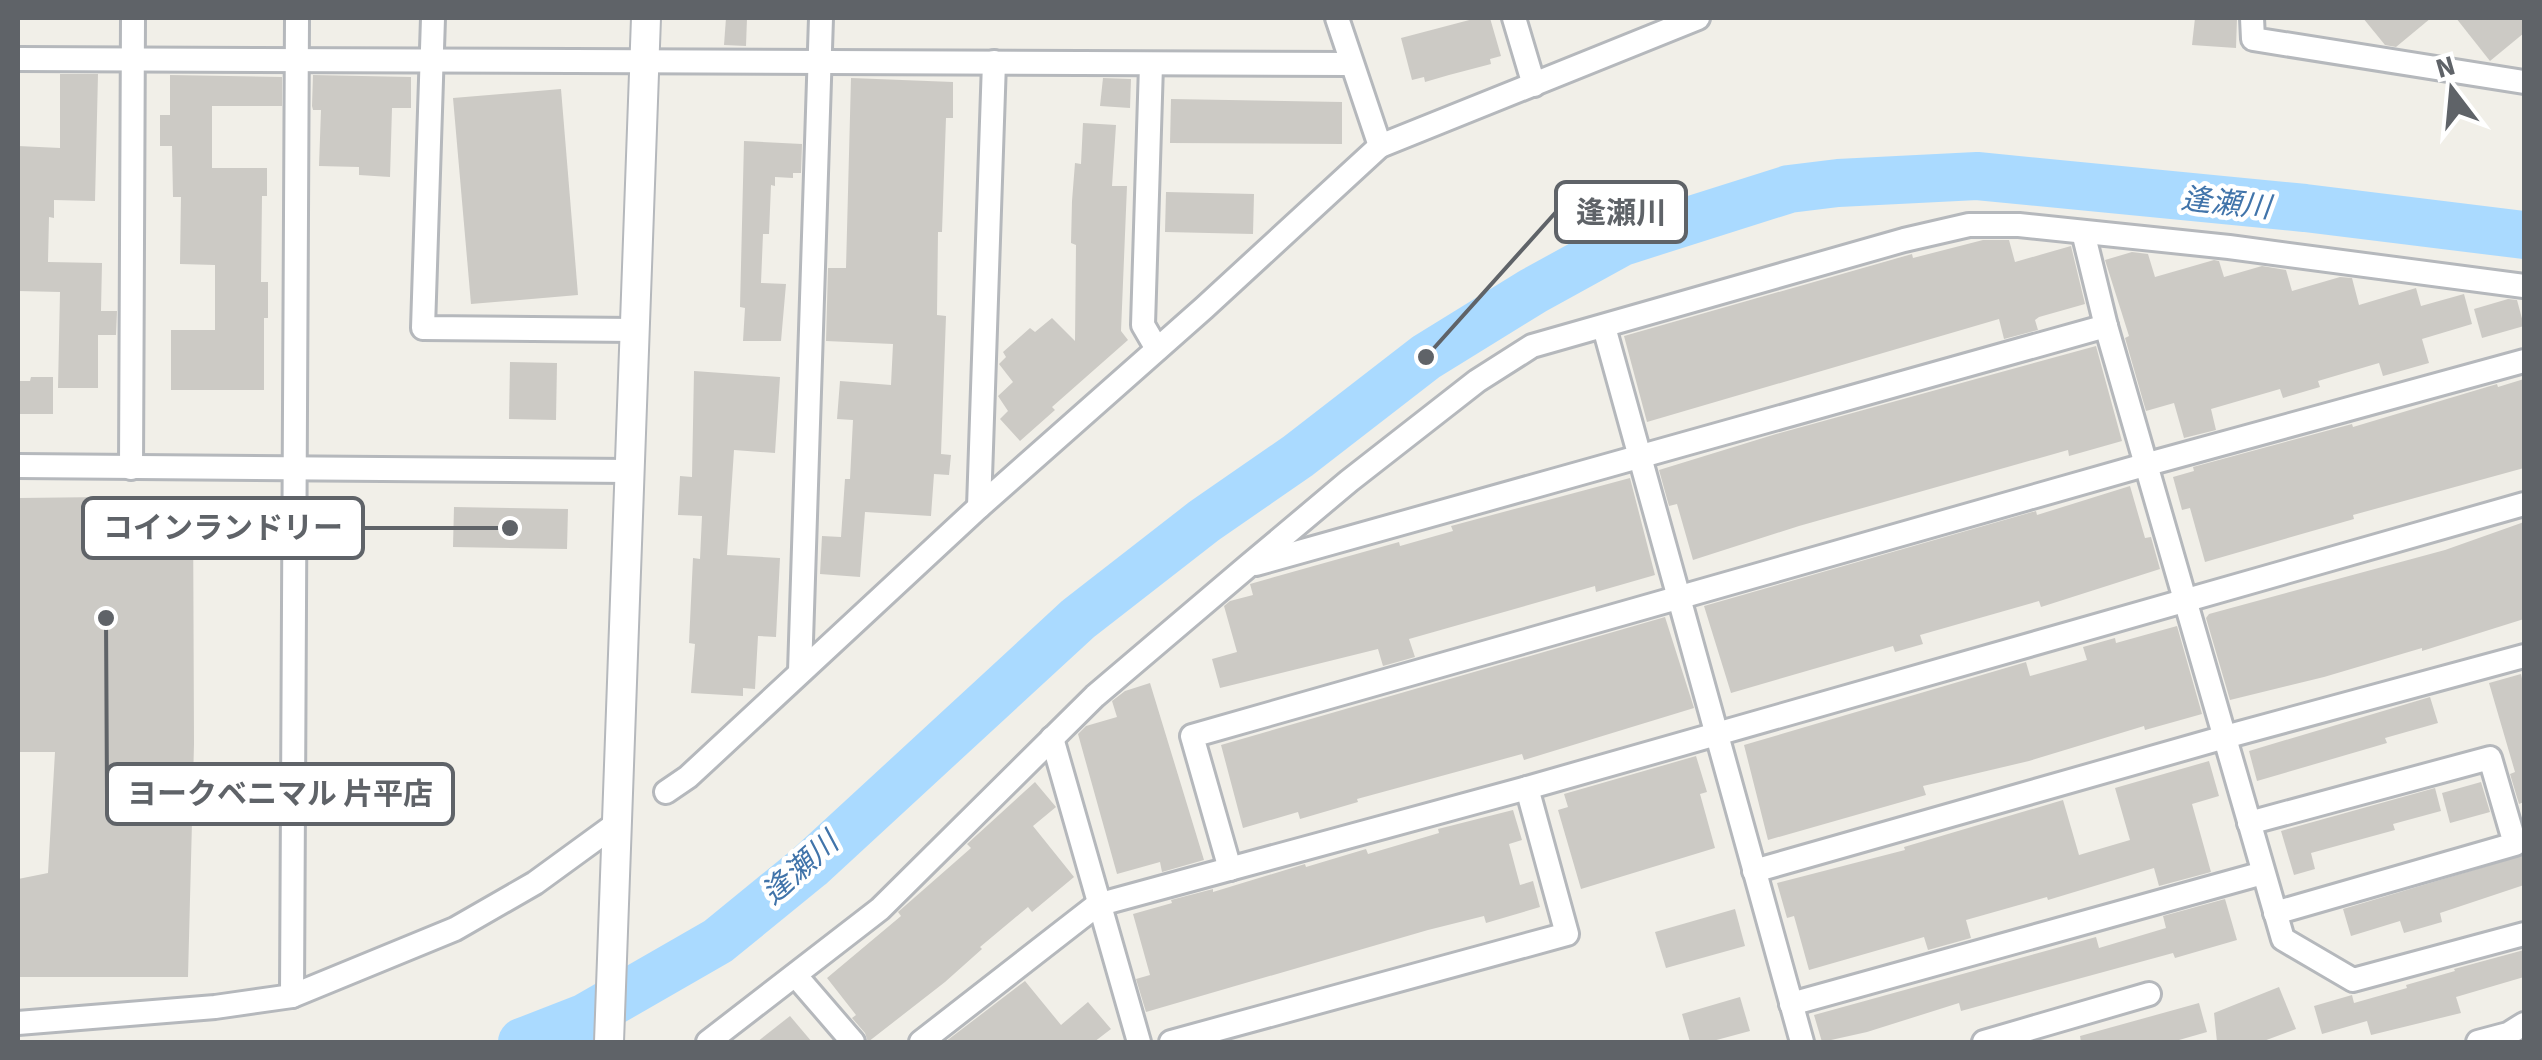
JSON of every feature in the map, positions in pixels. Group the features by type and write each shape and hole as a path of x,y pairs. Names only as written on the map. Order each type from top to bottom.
{"street":[{"path":"131,468 133,18"},
{"path":"292,996 297,18"},
{"path":"433,18 422,328 633,330"},
{"path":"609,1042 646,18"},
{"path":"800,672 821,18"},
{"path":"1337,18 1380,146"},
{"path":"1514,18 1534,86"},
{"path":"666,792 1380,146 1698,18"},
{"path":"2252,18 2253,38 2524,82"},
{"path":"18,59 1351,64"},
{"path":"978,507 994,62"},
{"path":"1150,65 1143,326 1158,349"},
{"path":"708,1042 880,908 1095,696 1248,566 1477,381 1532,346 1969,225 2019,225 2260,251 2524,286"},
{"path":"2083,232 2106,326 2284,939 2353,980 2524,934"},
{"path":"1248,566 2106,326"},
{"path":"1604,327 1802,1042"},
{"path":"1230,869 1192,736 2524,361"},
{"path":"18,466 629,472"},
{"path":"921,1042 1097,904 1527,788 2524,504"},
{"path":"1754,870 2524,656"},
{"path":"1052,738 1138,1042"},
{"path":"2249,823 2490,758 2514,844 2275,913"},
{"path":"1171,1042 1567,934 1527,788"},
{"path":"18,1023 214,1007 292,996 456,928 535,882 616,824"},
{"path":"1790,1004 2263,873"},
{"path":"796,976 854,1042"},
{"path":"1984,1042 2149,994"},
{"path":"2478,1042 2508,1034 2524,1024"}],"building":[{"path":"726,18 747,18 746,46 724,45"},
{"path":"1490,18 1501,56 1490,59 1491,64 1425,82 1424,77 1412,80 1401,38"},
{"path":"2195,18 2237,18 2236,48 2192,45"},
{"path":"2363,18 2431,18 2396,47 2385,45"},
{"path":"2456,18 2524,18 2524,33 2490,61"},
{"path":"60,74 98,74 95,201 54,200 54,218 49,217 48,262 102,263 101,311 117,311 116,335 98,335 98,388 58,388 60,292 18,291 18,146 60,148"},
{"path":"170,75 282,77 282,106 212,106 212,168 267,168 267,196 262,196 261,282 268,282 264,390 171,390 171,330 215,330 215,265 180,264 181,197 173,197 172,146 160,146 160,115 170,115"},
{"path":"313,75 411,77 411,108 392,108 390,177 359,175 359,167 319,166 321,110 313,110 312,106"},
{"path":"851,78 953,82 953,118 946,118 942,232 938,232 937,315 946,316 941,454 951,455 949,475 934,474 931,516 865,512 860,577 820,574 822,536 841,537 845,479 850,479 853,420 837,419 840,381 891,385 893,344 826,341 828,268 846,268"},
{"path":"1103,78 1131,79 1130,108 1100,106"},
{"path":"561,89 578,295 471,304 453,98"},
{"path":"1171,99 1342,102 1342,144 1170,143"},
{"path":"1083,123 1116,125 1112,186 1127,186 1121,331 1128,340 1020,441 1000,419 1008,411 998,396 1013,382 999,364 1006,357 1003,352 1030,328 1035,332 1052,318 1075,341 1076,245 1071,243 1072,201 1075,163 1081,164"},
{"path":"744,141 802,144 801,173 793,173 793,178 775,177 775,186 771,185 769,234 763,234 761,283 786,284 781,341 743,341 745,308 740,307"},
{"path":"1166,192 1254,194 1253,234 1165,232"},
{"path":"1983,240 2009,240 2015,262 2071,246 2085,304 2039,317 2035,320 2038,330 2004,339 1999,319 1647,422 1624,336 1912,254 1913,258"},
{"path":"2132,252 2148,254 2155,277 2214,260 2219,261 2224,277 2262,266 2286,270 2292,291 2340,277 2352,278 2359,305 2416,288 2421,306 2464,294 2472,324 2422,339 2429,363 2383,376 2379,363 2318,381 2320,387 2283,398 2280,389 2211,409 2216,430 2184,438 2174,403 2146,411 2125,338 2129,336 2105,260"},
{"path":"2517,300 2524,326 2482,338 2474,309"},
{"path":"2096,346 2122,441 2069,456 2068,450 1693,560 1677,504 1669,506 1659,470"},
{"path":"510,362 557,363 556,420 509,419"},
{"path":"694,371 780,377 775,453 734,450 727,555 780,558 776,637 758,636 755,689 743,688 743,696 691,693 695,644 689,643 693,558 700,559 702,516 678,515 680,476 692,477"},
{"path":"31,377 53,377 53,414 18,414 18,381 30,381"},
{"path":"2524,379 2524,468 2353,515 2354,519 2205,562 2190,508 2182,510 2173,477 2194,471 2193,467"},
{"path":"1630,478 1655,575 1596,592 1595,586 1409,639 1415,657 1383,666 1378,649 1220,688 1212,659 1237,652 1224,606 1253,595 1250,584 1399,542 1400,546 1453,531 1451,526"},
{"path":"2130,486 2145,538 2151,537 2160,569 2041,607 2039,601 1920,635 1923,644 1895,652 1893,646 1731,693 1704,606"},
{"path":"193,496 194,744 188,977 18,977 18,879 48,873 55,752 18,752 18,498"},
{"path":"454,507 568,509 567,549 453,547"},
{"path":"2524,522 2524,619 2422,651 2230,700 2206,618 2209,614 2445,550"},
{"path":"1665,617 1694,708 1524,760 1522,754 1357,799 1358,802 1300,819 1298,812 1243,828 1221,745"},
{"path":"2177,626 2202,714 1923,786 1926,795 1768,840 1744,745 2026,662 2030,676 2087,660 2083,647 2115,638 2116,643"},
{"path":"2521,674 2524,802 2519,804 2510,774 2515,772 2489,683"},
{"path":"1150,683 1204,860 1162,872 1160,862 1117,874 1078,734 1086,726 1117,717 1112,701 1125,691"},
{"path":"2430,697 2438,723 2385,738 2387,743 2257,781 2249,751"},
{"path":"1696,756 1707,792 1700,794 1715,848 1581,889 1558,810 1568,807 1564,794"},
{"path":"2209,761 2219,796 2192,804 2211,872 2159,886 2154,868 1966,920 1971,938 1928,950 1924,937 1809,970 1794,916 1787,918 1777,883 1905,850 1904,847 2063,800 2079,855 2130,840 2115,788"},
{"path":"1035,782 1056,807 1033,826 1074,877 1032,912 1028,907 945,982 868,1042 852,1018 856,1015 827,978 901,916 898,912 971,848 967,844"},
{"path":"2481,782 2490,812 2450,823 2442,793"},
{"path":"2435,788 2441,811 2393,824 2395,830 2311,853 2315,869 2294,875 2281,831"},
{"path":"1513,810 1522,840 1509,844 1520,885 1533,881 1540,907 1486,923 1484,916 1428,930 1146,1012 1136,979 1150,975 1133,914 1305,864 1306,867 1366,849 1368,854 1439,833 1438,829"},
{"path":"2524,855 2524,885 2440,913 2442,922 2404,933 2400,921 2351,936 2343,909"},
{"path":"2225,899 2237,940 2175,958 2173,953 1961,1011 1959,1003 1822,1042 1814,1015 2096,937 2099,948 2166,928 2163,916"},
{"path":"1735,909 1745,946 1666,968 1655,932"},
{"path":"2524,950 2524,977 2456,997 2461,1013 2371,1035 2367,1021 2322,1034 2314,1006 2352,995 2354,1003"},
{"path":"1025,981 1061,1025 1088,1002 1111,1029 1094,1042 945,1042"},
{"path":"2279,987 2296,1029 2261,1042 2217,1042 2214,1013"},
{"path":"1740,997 1750,1031 1709,1042 1690,1042 1682,1014"},
{"path":"2199,1003 2207,1032 2172,1042 2081,1042 2080,1036"},
{"path":"790,1016 812,1042 757,1042"}],"waterway":[{"name":"逢瀬川","path":"522,1042 584,1018 718,941 810,866 1078,619 1204,521 1298,456 1426,357 1622,242 1789,189 1977,176 2305,208 2524,235"}],"place":[{"name":"逢瀬川","path":"1426,357"},
{"name":"コインランドリー","path":"510,528"},
{"name":"ヨークベニマル 片平店","path":"106,618"}]}
